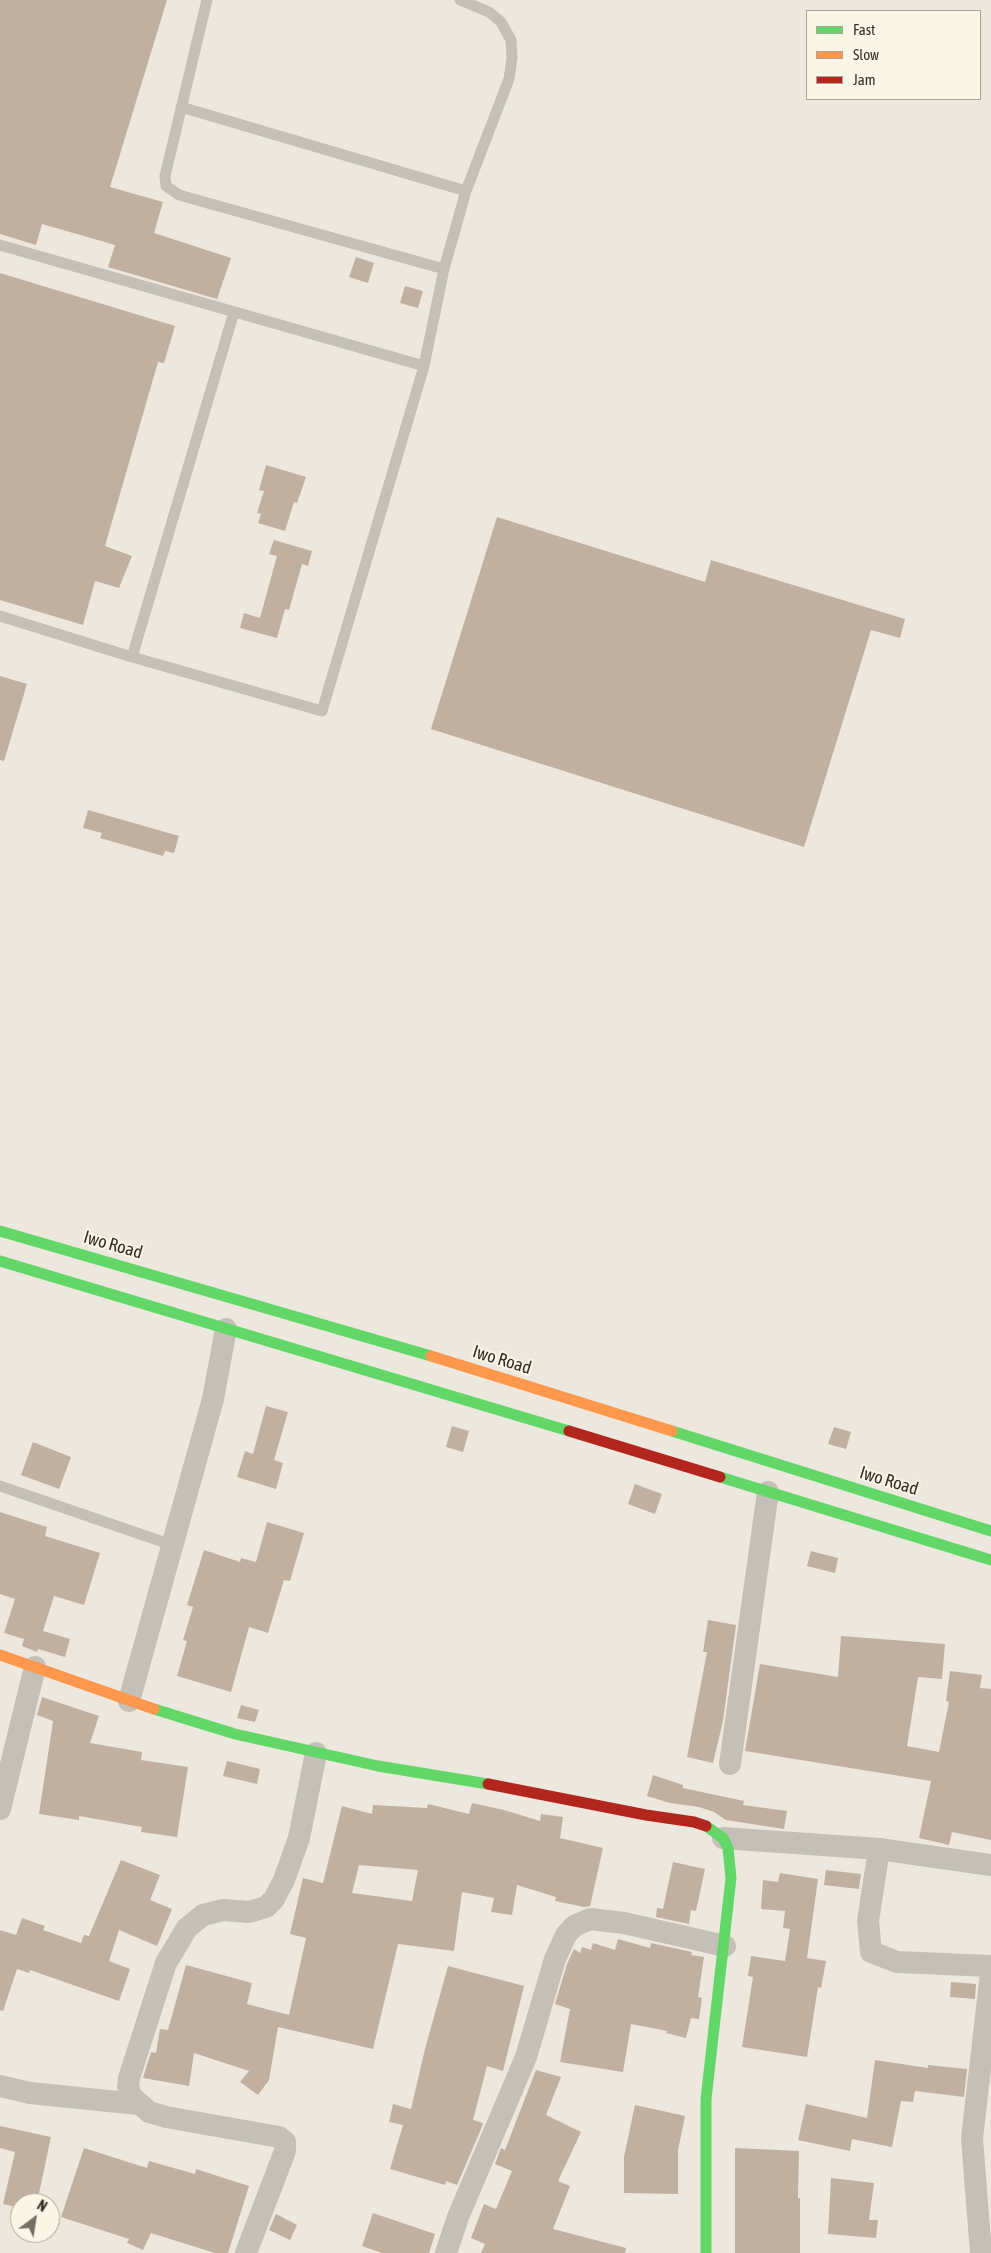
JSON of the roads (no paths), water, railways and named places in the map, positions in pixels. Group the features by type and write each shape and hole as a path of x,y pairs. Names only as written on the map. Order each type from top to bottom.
{"main road":[{"name":"Iwo Road","path":"0,1231 430,1356 991,1531"},
{"path":"0,1261 226,1329 286,1338 768,1492 991,1560"},
{"path":"286,1338 293,1316"},
{"path":"0,1655 129,1701 235,1734 316,1754 468,1780 646,1815 694,1822 709,1827 723,1838 728,1848 731,1878 725,1946 706,2099 706,2253"}],"street":[{"path":"129,1701 213,1399 226,1329"},
{"path":"730,1764 768,1492"},
{"path":"0,1808 36,1667"},
{"path":"246,2253 284,2151 285,2142 279,2137 166,2117 149,2112 131,2096 129,2078 166,1963 187,1928 203,1915 223,1910 249,1912 266,1908 274,1899 284,1880 299,1838 316,1754"},
{"path":"723,1838 879,1849 991,1865"},
{"path":"879,1849 868,1921 871,1952 897,1962 991,1966"},
{"path":"446,2253 458,2217 526,2057 555,1959 566,1935 574,1926 590,1919 624,1923 725,1946"},
{"path":"981,2253 972,2138 991,1973"},
{"path":"0,2086 30,2092 138,2104"}],"lane":[{"path":"207,0 165,176 166,186 173,192 444,269"},
{"path":"0,616 132,657 322,711 424,366 444,269 466,191 509,79 512,40 501,22 489,12 460,0"},
{"path":"181,107 466,191"},
{"path":"0,245 424,366"},
{"path":"132,657 234,312"},
{"path":"0,1486 172,1545"}]}
